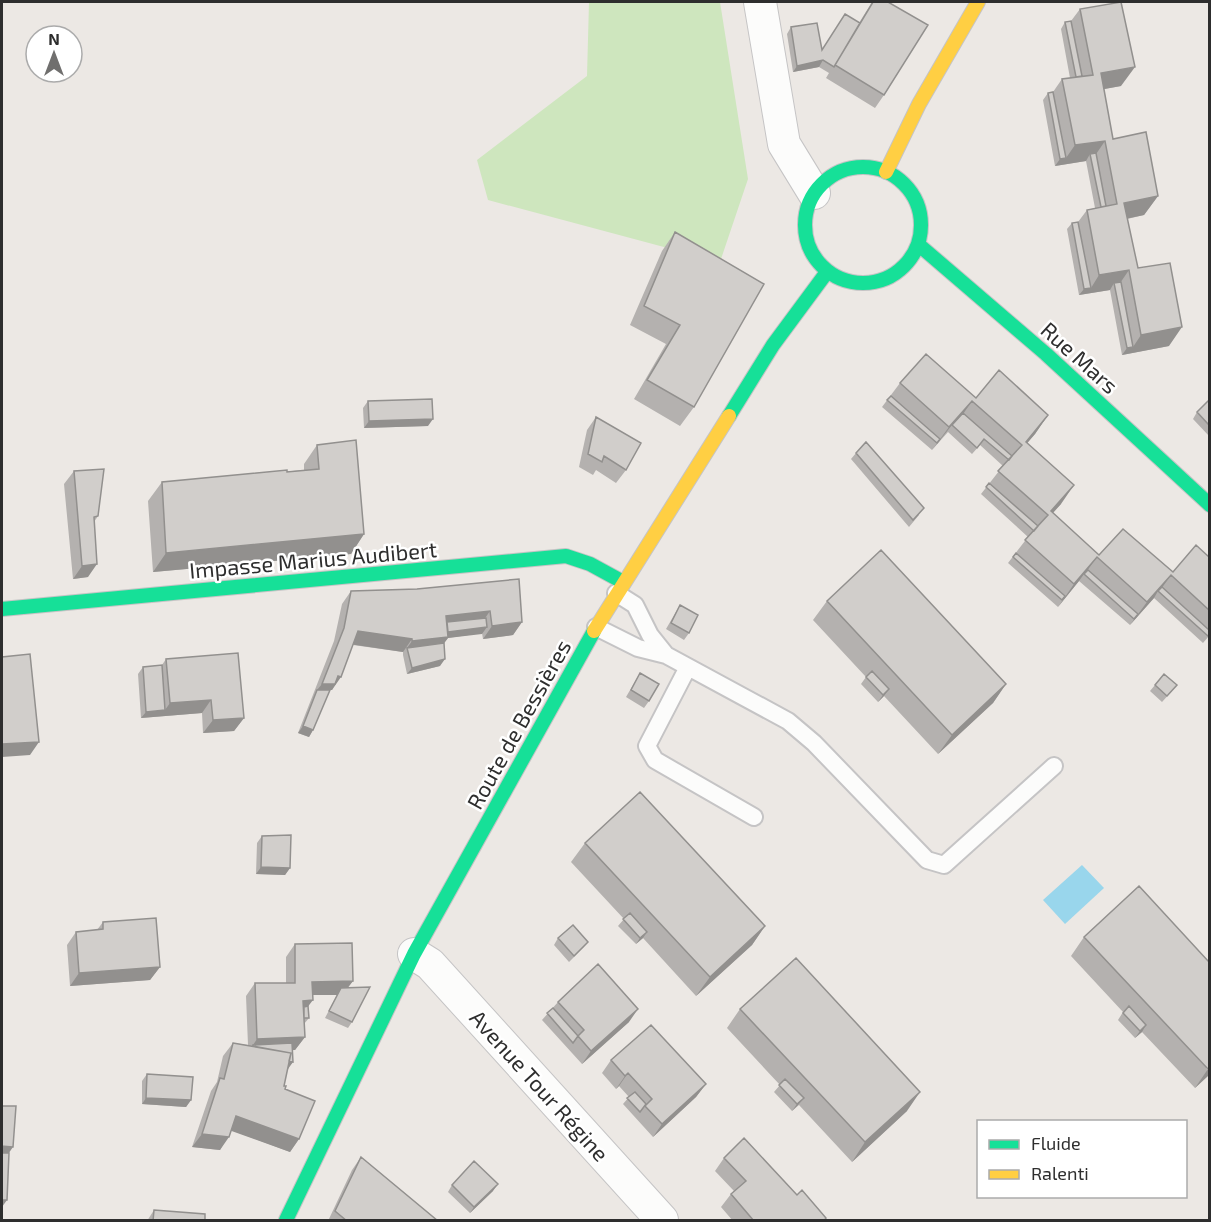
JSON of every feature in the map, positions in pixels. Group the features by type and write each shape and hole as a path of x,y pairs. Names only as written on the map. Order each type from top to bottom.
{"main road":[{"path":"886,172 919,104 978,2"},
{"path":"854,167 870,167 886,172 903,183 916,199 922,229 919,244 910,260 894,275 866,284 845,281 827,272 813,257 807,243 804,226 807,207 814,193 833,174 854,167"},
{"name":"Rue Mars","path":"919,244 1046,354 1209,505"},
{"name":"Route de Bessières","path":"286,1221 414,954 596,627 773,345 827,272"},
{"name":"Impasse Marius Audibert","path":"2,609 566,556 590,564 620,587"}],"street":[{"path":"760,2 784,144 814,193"},
{"name":"Avenue Tour Régine","path":"414,954 430,963 662,1221"}],"lane":[{"path":"620,587 635,606 650,635 666,655"},
{"path":"596,627 638,648 666,655 788,721 814,743 927,860 944,865 1054,766"},
{"path":"688,667 647,746 655,760 754,818"}],"green space":[{"path":"589,2 720,2 748,179 720,262 488,200 477,160 587,76"}],"water":[{"path":"1082,865 1104,888 1065,924 1043,900"}],"building":[{"path":"873,2 888,2 928,25 884,95 835,65"},
{"path":"1121,2 1135,67 1101,73 1113,139 1146,132 1158,196 1124,203 1138,268 1170,263 1182,327 1141,335 1129,270 1099,275 1087,210 1117,204 1105,141 1075,145 1062,79 1093,75 1080,9"},
{"path":"845,14 860,23 834,67 823,60 797,66 791,27 817,23 822,50"},
{"path":"1071,21 1082,76 1076,77 1065,22"},
{"path":"1053,92 1066,158 1060,159 1048,93"},
{"path":"1096,153 1106,206 1101,207 1090,154"},
{"path":"1078,222 1091,288 1084,289 1072,223"},
{"path":"675,232 764,284 694,407 647,380 680,325 644,306"},
{"path":"1121,282 1133,347 1127,348 1114,283"},
{"path":"926,354 976,398 999,370 1048,415 1026,442 1074,485 1051,511 1099,555 1123,529 1173,572 1196,545 1209,557 1209,610 1171,575 1147,602 1097,557 1074,584 1025,540 1048,515 998,471 1022,445 972,401 949,427 900,383"},
{"path":"891,396 940,439 937,443 887,400"},
{"path":"432,399 433,419 369,421 368,401"},
{"path":"1209,400 1209,425 1197,412"},
{"path":"963,413 1012,456 1009,460 984,439 977,448 952,425"},
{"path":"596,417 641,443 626,470 604,456 602,462 588,454"},
{"path":"356,440 364,534 166,553 162,482 319,469 317,445"},
{"path":"866,442 924,508 913,520 856,453"},
{"path":"104,469 98,516 94,517 97,564 82,566 74,471"},
{"path":"989,483 1038,526 1034,531 986,487"},
{"path":"881,550 1006,684 952,735 827,601"},
{"path":"1016,553 1065,596 1062,600 1013,557"},
{"path":"1088,570 1138,614 1134,619 1084,574"},
{"path":"519,579 522,622 492,626 490,611 446,616 448,637 412,641 412,639 358,631 341,677 338,676 335,684 322,684 344,628 351,591 417,589"},
{"path":"1162,587 1209,630 1208,636 1158,591"},
{"path":"680,605 698,615 689,633 671,623"},
{"path":"486,618 487,627 448,632 447,622"},
{"path":"444,643 445,659 412,668 407,648"},
{"path":"238,653 244,718 213,720 211,700 170,703 166,659"},
{"path":"30,654 39,742 2,744 2,657"},
{"path":"162,665 165,710 146,712 143,667"},
{"path":"872,671 889,689 883,695 866,677"},
{"path":"640,673 659,684 649,701 631,690"},
{"path":"1164,674 1177,685 1167,696 1155,685"},
{"path":"317,690 330,690 313,730 303,726"},
{"path":"640,792 765,926 710,977 585,843"},
{"path":"291,835 290,868 261,867 262,836"},
{"path":"1139,886 1209,962 1208,1069 1084,937"},
{"path":"630,913 647,932 640,938 623,919"},
{"path":"156,918 160,967 79,973 76,932 103,929 103,922"},
{"path":"573,925 588,942 574,956 558,938"},
{"path":"352,943 353,981 312,982 313,1000 303,1001 305,1037 257,1039 255,983 295,983 295,944"},
{"path":"796,958 920,1092 865,1142 740,1009"},
{"path":"598,964 638,1009 591,1051 578,1036 584,1030 558,1002"},
{"path":"370,987 352,1022 329,1011 341,988"},
{"path":"308,1006 309,1018 304,1018 304,1007"},
{"path":"1129,1006 1146,1025 1140,1031 1123,1013"},
{"path":"553,1008 578,1036 573,1043 547,1013"},
{"path":"651,1025 706,1084 662,1124 645,1106 652,1099 628,1073 625,1076 611,1060"},
{"path":"233,1043 291,1053 285,1089 315,1101 299,1139 236,1116 229,1137 202,1134 220,1078 224,1079"},
{"path":"292,1043 293,1062 289,1061 291,1053 253,1046 253,1045"},
{"path":"147,1074 193,1077 191,1100 146,1098"},
{"path":"785,1079 804,1098 797,1104 779,1085"},
{"path":"635,1092 646,1104 640,1112 627,1098"},
{"path":"2,1106 16,1106 13,1147 2,1146"},
{"path":"744,1138 797,1195 802,1190 826,1218 824,1221 754,1221 731,1194 746,1181 724,1158"},
{"path":"2,1153 9,1153 7,1200 2,1200"},
{"path":"361,1157 438,1221 347,1221 335,1211"},
{"path":"474,1161 498,1184 474,1207 452,1185"},
{"path":"154,1210 205,1214 205,1221 153,1221"}],"traffic: fast":[{"path":"863,167 885,171 904,184 917,203 921,225 917,247 904,266 885,279 863,283 841,279 822,266 809,247 805,225 809,203 822,184 841,171 863,167"},
{"path":"919,245 1046,354 1210,505"},
{"path":"729,416 773,345 827,272"},
{"path":"2,609 566,556 590,564 623,582"},
{"path":"286,1220 414,954 594,631"}],"traffic: slow":[{"path":"886,172 919,104 978,2"},
{"path":"594,631 729,416"}]}
